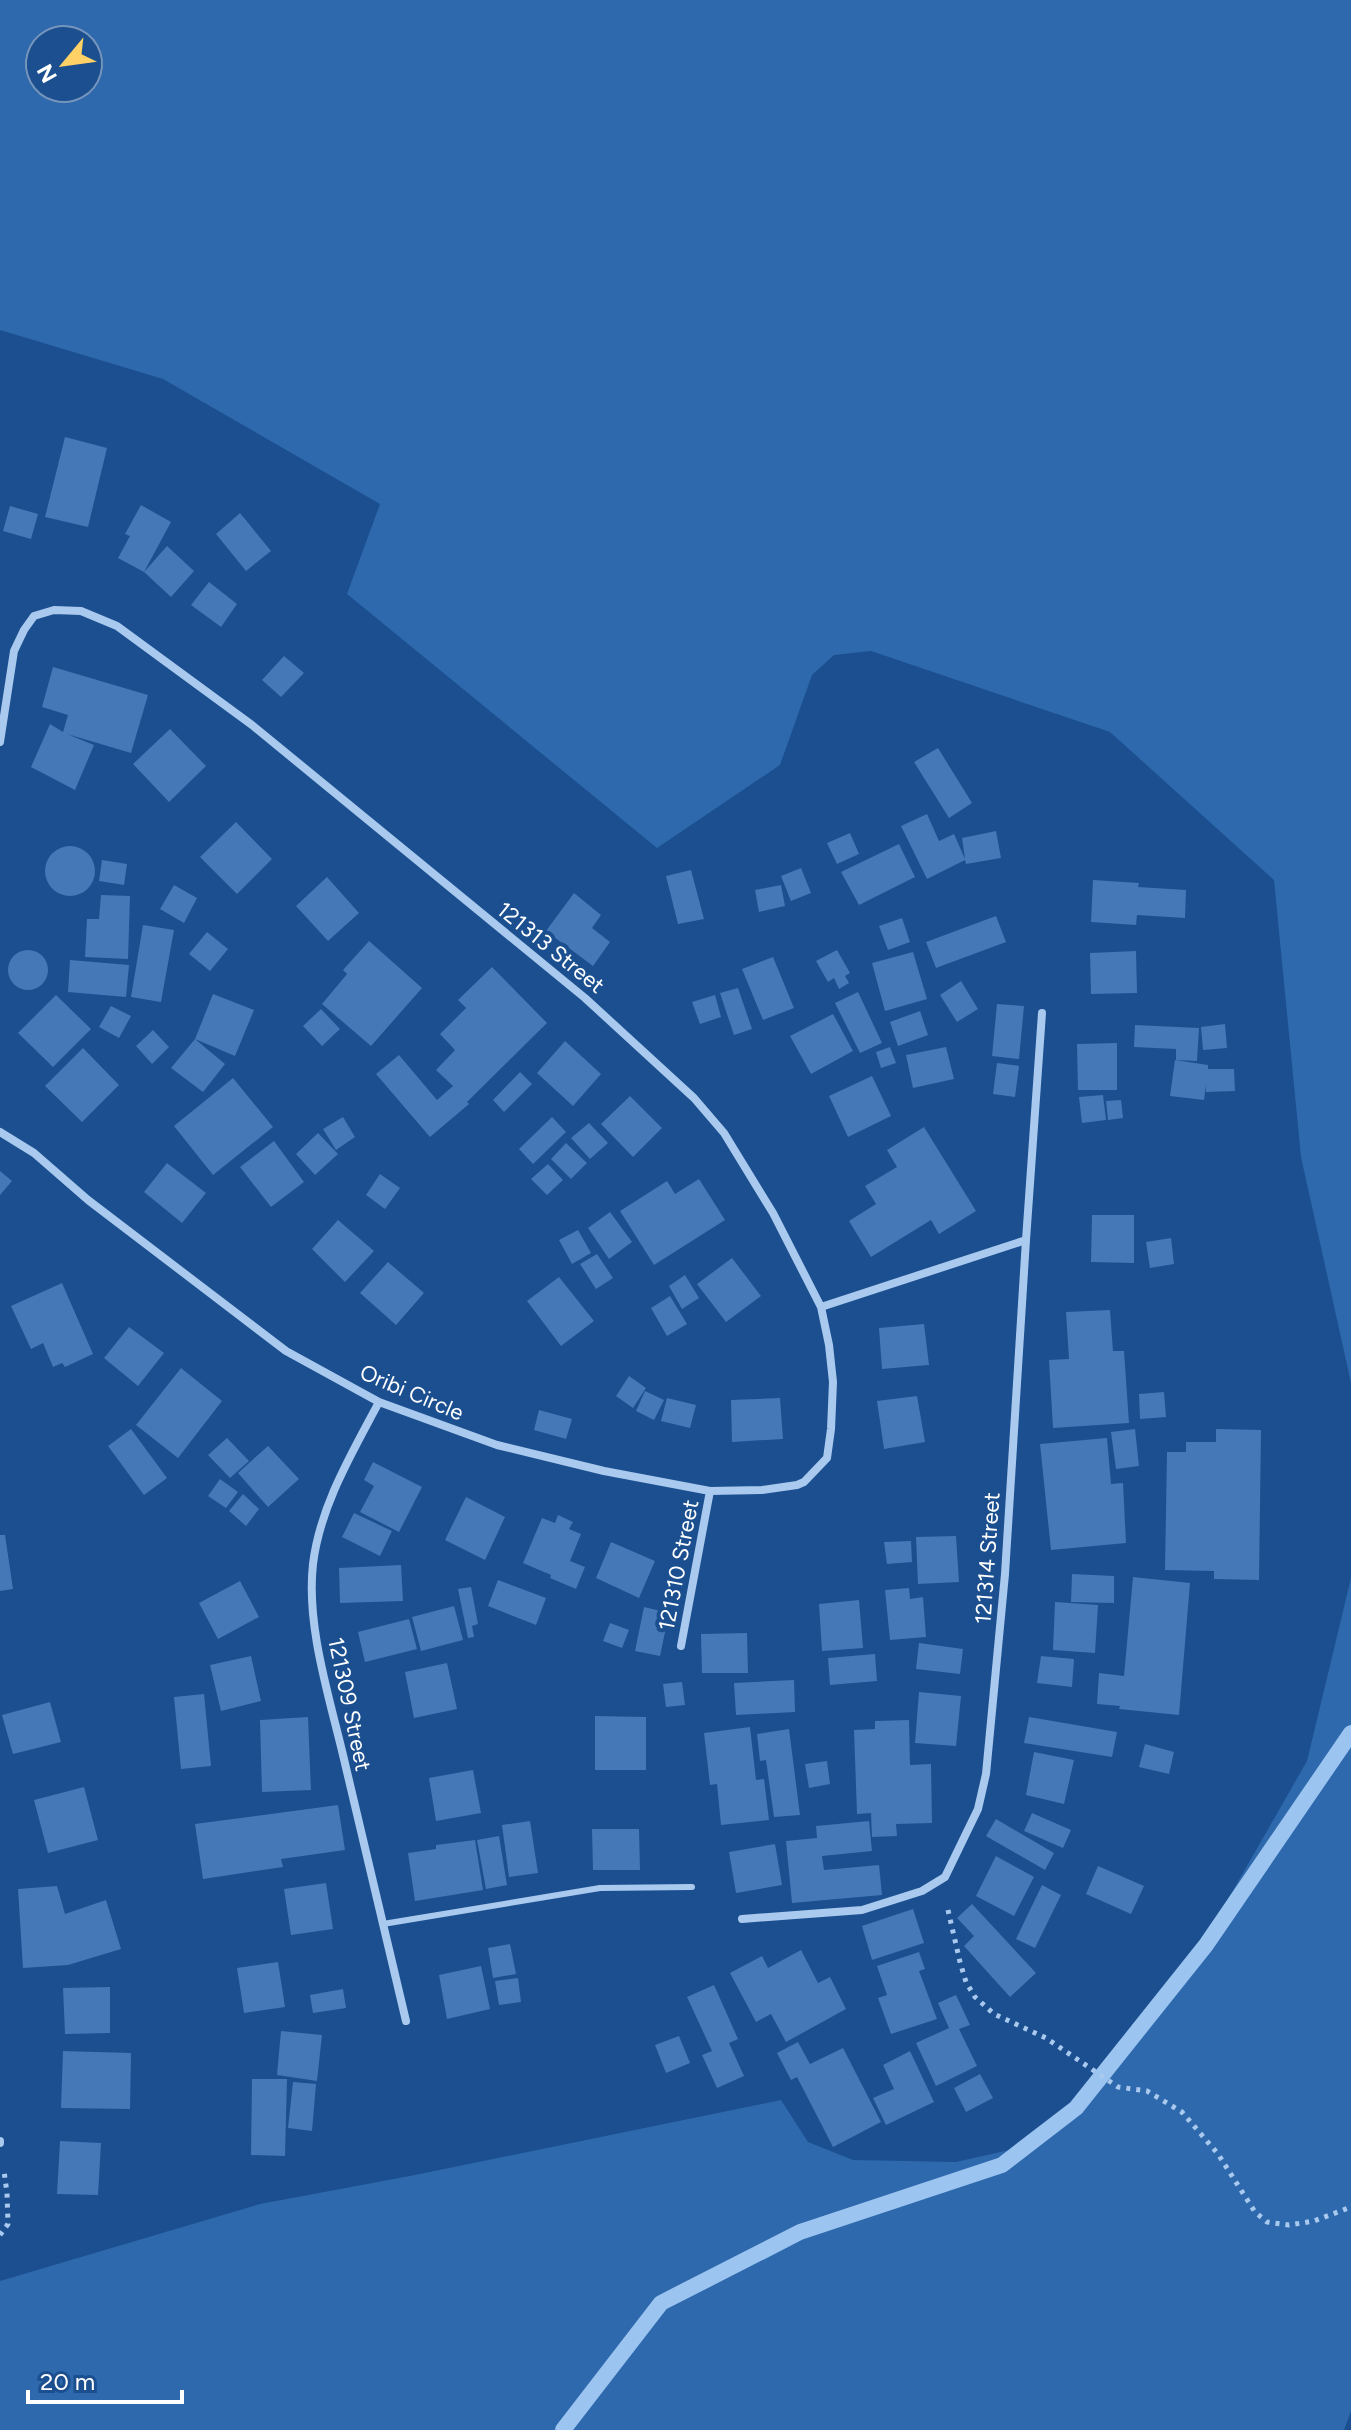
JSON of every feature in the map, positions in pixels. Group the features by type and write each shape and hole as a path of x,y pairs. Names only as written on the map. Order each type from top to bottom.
{"street":[{"name":"121313 Street","path":"0,742 14,651 34,616 54,610 81,611 117,626 275,744 585,998 694,1098 724,1133 773,1213 821,1307 833,1382 827,1458"},
{"name":"121314 Street","path":"945,1877 978,1809 986,1774 1005,1574 1042,1013"},
{"name":"Oribi Circle","path":"0,1132 34,1153 88,1200 286,1351 379,1402 497,1445 604,1471 710,1491 762,1490 797,1485 804,1482 827,1458"},
{"path":"821,1307 1026,1240"},
{"name":"121309 Street","path":"379,1402 333,1492 313,1563 312,1596 327,1691 406,2021"},
{"name":"121310 Street","path":"681,1646 710,1491"},
{"path":"742,1919 862,1910 922,1891 945,1877"}],"lane":[{"path":"383,1924 600,1888 692,1887"}],"path":[{"path":"945,1877 950,1924 966,1982 975,1997 994,2014 1046,2038 1118,2087 1147,2091 1182,2112 1218,2154 1255,2212 1267,2222 1289,2225 1314,2221 1351,2207"},
{"path":"0,2142 8,2224 0,2235"}],"shaded area":[{"path":"0,0 1351,0 1351,1383 1301,1157 1274,880 1110,732 871,651 834,655 812,675 780,765 657,848 347,594 380,504 163,379 0,330"},
{"path":"1351,1578 1351,2411 1344,2430 0,2430 0,2281 260,2204 781,2100 808,2142 853,2160 956,2162 1009,2150 1075,2106 1204,1941 1307,1761"}],"building":[{"path":"65,437 107,448 88,527 45,517"},
{"path":"141,505 171,522 144,572 118,558 130,536 125,534"},
{"path":"10,506 38,514 31,539 3,531"},
{"path":"240,513 271,551 246,571 216,534"},
{"path":"167,546 194,571 171,597 144,572"},
{"path":"209,582 237,604 221,627 191,605"},
{"path":"284,656 304,673 281,697 262,680"},
{"path":"53,667 148,695 131,753 67,734 94,745 75,790 31,767 50,724 63,732 68,715 42,707"},
{"path":"170,729 206,766 169,802 133,764"},
{"path":"938,748 972,803 949,818 914,762"},
{"path":"927,814 939,841 954,834 965,859 962,838 996,831 1001,858 966,864 965,860 927,879 901,826"},
{"path":"236,822 272,859 237,894 200,857"},
{"path":"850,833 859,854 837,864 827,843"},
{"path":"899,844 915,877 859,905 841,872"},
{"path":"70,846 88,853 95,871 88,889 70,896 52,889 45,871 52,853"},
{"path":"102,860 127,864 124,885 99,881"},
{"path":"801,868 811,893 791,901 781,876"},
{"path":"691,870 704,919 678,924 666,876"},
{"path":"327,877 359,913 328,941 296,906"},
{"path":"1093,880 1186,890 1185,918 1137,915 1136,925 1091,922"},
{"path":"174,885 197,898 184,923 160,909"},
{"path":"781,885 785,906 759,912 755,890"},
{"path":"574,893 601,915 592,928 610,942 593,966 546,931"},
{"path":"101,895 130,896 128,959 85,957 87,919 99,919"},
{"path":"996,916 1006,942 936,968 926,942"},
{"path":"902,918 910,942 888,950 879,926"},
{"path":"143,925 174,930 161,1002 131,997"},
{"path":"207,932 228,949 210,971 189,954"},
{"path":"369,941 422,988 371,1046 322,1004 347,974 343,970"},
{"path":"28,950 42,956 48,970 42,984 28,990 14,984 8,970 14,956"},
{"path":"837,950 850,973 845,976 849,983 839,989 834,978 828,982 816,961"},
{"path":"1136,951 1137,993 1091,994 1090,953"},
{"path":"913,952 927,999 885,1011 872,963"},
{"path":"773,957 794,1008 763,1020 742,969"},
{"path":"70,960 129,965 126,997 68,992"},
{"path":"492,967 547,1023 467,1102 469,1104 430,1137 376,1074 399,1055 437,1100 453,1086 436,1070 455,1050 440,1034 466,1008 458,1000"},
{"path":"961,981 978,1009 957,1022 940,995"},
{"path":"738,988 752,1029 734,1035 720,993"},
{"path":"858,992 882,1043 860,1053 835,1003"},
{"path":"213,994 254,1010 235,1056 195,1039"},
{"path":"56,995 91,1029 53,1067 18,1033"},
{"path":"715,995 721,1017 700,1024 692,1002"},
{"path":"997,1004 1024,1006 1019,1059 992,1056"},
{"path":"111,1006 131,1016 119,1038 99,1027"},
{"path":"321,1009 340,1029 322,1046 303,1026"},
{"path":"920,1011 928,1035 898,1046 890,1022"},
{"path":"833,1014 853,1051 811,1074 790,1036"},
{"path":"1225,1024 1227,1048 1203,1050 1201,1027"},
{"path":"1135,1025 1199,1028 1197,1061 1176,1060 1176,1049 1134,1047"},
{"path":"153,1030 169,1047 152,1064 136,1046"},
{"path":"195,1039 225,1064 203,1092 171,1068"},
{"path":"565,1041 601,1074 573,1106 537,1073"},
{"path":"1117,1043 1117,1090 1078,1090 1077,1044"},
{"path":"890,1047 896,1063 881,1068 876,1052"},
{"path":"946,1047 954,1079 913,1088 906,1055"},
{"path":"83,1048 119,1085 82,1122 45,1086"},
{"path":"1175,1060 1208,1065 1208,1069 1234,1069 1235,1091 1206,1092 1206,1085 1204,1100 1170,1096"},
{"path":"997,1063 1019,1066 1015,1097 993,1094"},
{"path":"520,1072 532,1084 504,1112 493,1100"},
{"path":"872,1076 891,1116 848,1137 829,1096"},
{"path":"233,1078 273,1127 213,1175 174,1126"},
{"path":"1103,1095 1106,1120 1082,1123 1079,1097"},
{"path":"630,1096 662,1128 633,1157 601,1124"},
{"path":"1121,1100 1123,1118 1108,1120 1106,1101"},
{"path":"343,1117 355,1137 336,1150 323,1129"},
{"path":"552,1117 566,1132 533,1164 519,1149"},
{"path":"589,1123 608,1143 590,1159 571,1138"},
{"path":"924,1127 976,1211 939,1234 931,1220 871,1257 849,1221 876,1204 865,1186 897,1167 887,1150"},
{"path":"318,1133 338,1154 315,1175 296,1154"},
{"path":"274,1141 304,1182 271,1207 240,1167"},
{"path":"566,1143 587,1163 571,1179 551,1159"},
{"path":"167,1163 206,1193 182,1223 144,1192"},
{"path":"548,1164 563,1180 547,1195 531,1179"},
{"path":"0,1171 12,1181 0,1195"},
{"path":"380,1174 400,1188 385,1209 366,1195"},
{"path":"699,1179 725,1220 654,1265 620,1211 667,1181 675,1194"},
{"path":"610,1212 632,1242 609,1259 588,1228"},
{"path":"1092,1215 1134,1215 1134,1263 1091,1262"},
{"path":"338,1220 374,1251 345,1282 312,1249"},
{"path":"578,1230 591,1253 572,1264 559,1240"},
{"path":"1171,1238 1174,1264 1150,1268 1146,1242"},
{"path":"597,1254 613,1278 596,1289 580,1264"},
{"path":"732,1258 761,1296 726,1322 697,1284"},
{"path":"388,1262 424,1293 396,1325 360,1293"},
{"path":"685,1275 699,1298 682,1309 669,1286"},
{"path":"559,1277 594,1321 561,1346 527,1301"},
{"path":"62,1283 93,1354 65,1367 62,1363 53,1367 43,1343 31,1349 11,1306"},
{"path":"670,1296 687,1324 667,1336 651,1308"},
{"path":"1110,1310 1113,1351 1124,1351 1129,1423 1053,1428 1049,1360 1069,1359 1066,1312"},
{"path":"924,1324 929,1365 882,1369 879,1328"},
{"path":"129,1327 164,1353 138,1386 104,1358"},
{"path":"181,1368 222,1401 178,1458 136,1425"},
{"path":"629,1376 646,1388 633,1408 616,1396"},
{"path":"645,1391 664,1400 654,1420 636,1411"},
{"path":"1164,1392 1166,1417 1140,1419 1139,1394"},
{"path":"917,1396 925,1442 884,1449 877,1401"},
{"path":"667,1398 696,1405 690,1428 661,1421"},
{"path":"780,1398 783,1439 732,1442 731,1400"},
{"path":"539,1410 572,1419 566,1439 534,1430"},
{"path":"131,1429 167,1478 144,1495 108,1446"},
{"path":"1135,1429 1139,1466 1116,1469 1111,1432"},
{"path":"1216,1429 1261,1430 1259,1580 1214,1579 1214,1571 1165,1570 1167,1452 1186,1452 1186,1442 1216,1442"},
{"path":"227,1438 249,1461 230,1478 208,1455"},
{"path":"1107,1438 1111,1484 1123,1483 1126,1543 1051,1550 1040,1444"},
{"path":"268,1446 299,1479 268,1507 238,1473"},
{"path":"373,1462 422,1487 399,1532 360,1512 374,1486 364,1480"},
{"path":"220,1479 238,1492 226,1508 208,1496"},
{"path":"243,1494 259,1509 246,1526 229,1511"},
{"path":"466,1497 505,1517 485,1560 445,1540"},
{"path":"354,1513 392,1531 380,1556 342,1537"},
{"path":"558,1515 573,1522 569,1529 581,1534 570,1561 585,1567 576,1589 523,1563 542,1518 555,1523"},
{"path":"0,1535 5,1535 13,1589 0,1591"},
{"path":"956,1536 959,1582 918,1584 916,1537"},
{"path":"911,1541 912,1562 887,1564 884,1542"},
{"path":"611,1542 655,1561 639,1598 596,1578"},
{"path":"401,1565 403,1601 340,1603 339,1568"},
{"path":"1072,1574 1114,1576 1114,1603 1071,1602"},
{"path":"1133,1577 1190,1583 1179,1715 1097,1704 1099,1673 1124,1676"},
{"path":"498,1580 546,1598 536,1625 488,1606"},
{"path":"240,1581 259,1617 218,1639 199,1603"},
{"path":"471,1587 478,1624 472,1626 474,1637 468,1638 458,1589"},
{"path":"909,1588 910,1599 923,1597 926,1637 890,1640 885,1590"},
{"path":"859,1600 863,1648 822,1651 819,1604"},
{"path":"1055,1602 1098,1605 1095,1653 1053,1650"},
{"path":"454,1606 463,1640 421,1651 412,1617"},
{"path":"644,1607 669,1613 660,1656 635,1651"},
{"path":"409,1619 417,1649 365,1662 358,1632"},
{"path":"610,1623 629,1630 622,1648 603,1641"},
{"path":"747,1633 748,1673 702,1673 701,1634"},
{"path":"919,1643 963,1649 960,1674 916,1669"},
{"path":"875,1654 877,1681 830,1685 828,1658"},
{"path":"251,1656 261,1701 221,1711 210,1665"},
{"path":"1041,1656 1074,1659 1072,1687 1037,1683"},
{"path":"447,1663 457,1709 414,1718 405,1672"},
{"path":"794,1680 795,1712 736,1715 734,1683"},
{"path":"682,1682 685,1705 666,1707 663,1684"},
{"path":"919,1692 961,1696 956,1746 915,1743"},
{"path":"204,1694 211,1766 181,1769 174,1697"},
{"path":"50,1702 61,1742 13,1754 2,1715"},
{"path":"595,1716 646,1717 646,1770 595,1770"},
{"path":"308,1717 311,1790 262,1792 260,1720"},
{"path":"1029,1717 1117,1732 1112,1757 1024,1743"},
{"path":"909,1720 910,1765 931,1764 932,1823 896,1824 897,1836 872,1837 871,1813 857,1814 854,1730 875,1729 875,1721"},
{"path":"750,1727 756,1780 764,1779 769,1820 721,1825 717,1784 710,1785 704,1733"},
{"path":"789,1729 800,1815 774,1817 766,1760 760,1761 757,1734"},
{"path":"1145,1744 1174,1752 1169,1774 1139,1767"},
{"path":"1034,1752 1074,1760 1064,1804 1026,1795"},
{"path":"827,1761 830,1784 809,1788 805,1764"},
{"path":"473,1770 481,1813 436,1821 429,1778"},
{"path":"84,1787 98,1840 48,1853 34,1800"},
{"path":"338,1805 345,1850 281,1859 283,1867 203,1879 195,1824"},
{"path":"1032,1813 1071,1830 1063,1848 1024,1831"},
{"path":"996,1819 1054,1853 1045,1870 986,1836"},
{"path":"530,1821 538,1873 509,1877 502,1825"},
{"path":"869,1821 872,1851 822,1856 824,1870 879,1865 882,1895 792,1903 786,1841 817,1838 816,1826"},
{"path":"592,1829 639,1829 640,1870 593,1870"},
{"path":"499,1836 507,1885 486,1889 477,1840"},
{"path":"475,1840 483,1890 415,1901 408,1853 436,1849 436,1845"},
{"path":"775,1844 782,1885 736,1893 729,1852"},
{"path":"996,1856 1034,1877 1014,1916 976,1896"},
{"path":"1098,1866 1144,1886 1131,1914 1086,1894"},
{"path":"326,1883 333,1929 291,1935 284,1889"},
{"path":"1042,1885 1061,1895 1035,1948 1016,1939"},
{"path":"57,1886 65,1914 106,1900 121,1949 68,1965 23,1968 18,1889"},
{"path":"972,1904 1036,1973 1010,1997 964,1946 974,1936 957,1918"},
{"path":"913,1909 924,1943 872,1960 862,1926"},
{"path":"510,1944 516,1974 493,1978 488,1948"},
{"path":"801,1950 818,1983 830,1977 846,2009 786,2042 771,2014 756,2022 730,1973 762,1956 768,1968"},
{"path":"919,1952 925,1969 919,1971 937,2019 891,2034 878,1998 887,1995 877,1966"},
{"path":"278,1962 285,2007 244,2013 237,1968"},
{"path":"481,1966 490,2009 447,2019 439,1975"},
{"path":"518,1978 521,2002 499,2005 495,1981"},
{"path":"714,1985 738,2039 729,2043 744,2076 717,2088 702,2055 712,2051 687,1997"},
{"path":"110,1987 110,2033 65,2034 63,1988"},
{"path":"343,1989 346,2008 313,2013 310,1995"},
{"path":"956,1995 970,2025 959,2029 977,2066 936,2086 916,2043 949,2028 938,2003"},
{"path":"281,2031 322,2035 317,2081 277,2075"},
{"path":"679,2036 690,2063 666,2073 655,2045"},
{"path":"798,2042 810,2064 843,2048 881,2122 833,2147 797,2077 791,2080 777,2053"},
{"path":"63,2051 131,2053 130,2109 61,2108"},
{"path":"910,2051 934,2102 886,2125 873,2098 894,2089 883,2065"},
{"path":"980,2074 993,2098 966,2112 954,2088"},
{"path":"252,2079 287,2079 285,2156 251,2155"},
{"path":"293,2082 316,2084 312,2131 288,2128"},
{"path":"60,2141 101,2143 98,2195 57,2194"}],"waterway":[{"path":"563,2430 661,2303 800,2232 1002,2165 1076,2108 1206,1945 1351,1733"}]}
